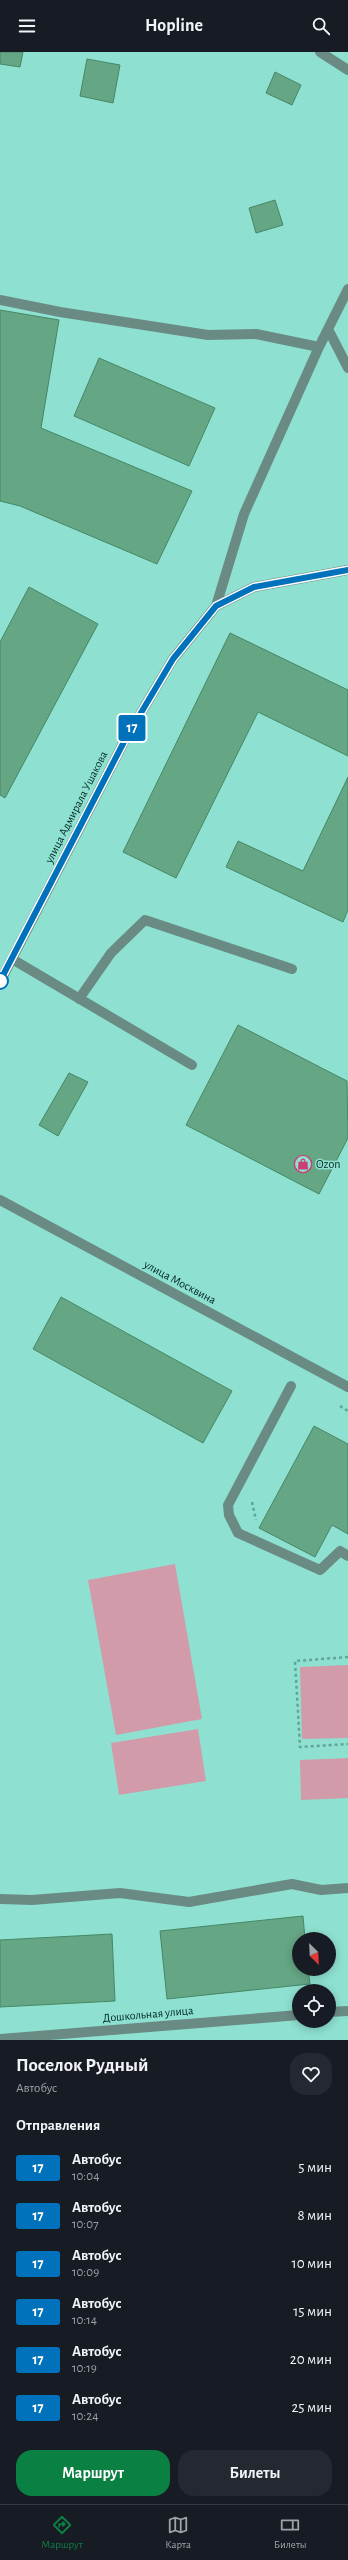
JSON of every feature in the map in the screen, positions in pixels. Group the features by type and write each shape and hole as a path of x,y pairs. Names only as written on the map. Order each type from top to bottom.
{"street":[{"path":"320,52 348,70"},
{"path":"216,606 244,514 319,347 348,289"},
{"path":"0,300 60,312 208,336 256,334 319,347"},
{"path":"328,329 348,368"},
{"name":"улица Адмирала Ушакова","path":"0,982 126,738 173,659 216,606 254,587 348,570"},
{"path":"79,999 112,953 145,920 292,969"},
{"path":"12,960 192,1065"},
{"name":"улица Москвина","path":"0,1200 348,1387"},
{"path":"291,1386 228,1505 229,1515 238,1533 320,1570 340,1551 348,1556"},
{"path":"0,1898 32,1900 120,1893 188,1902 292,1884 321,1890 348,1888"},
{"path":"336,2012 348,2011"},
{"name":"Дошкольная улица","path":"0,2039 292,2016"}],"path":[{"path":"336,1404 348,1411"},
{"path":"251,1498 257,1526"},
{"path":"348,1657 296,1661 300,1746 348,1744"}],"shaded area":[{"path":"175,1564 202,1719 116,1735 88,1580"},
{"path":"348,1665 348,1738 302,1739 300,1667"},
{"path":"198,1729 206,1781 119,1795 111,1743"},
{"path":"348,1758 348,1798 301,1800 300,1760"}],"building":[{"path":"0,52 23,52 20,67 0,64"},
{"path":"87,59 120,65 113,103 80,96"},
{"path":"275,72 301,85 292,105 266,93"},
{"path":"275,200 283,225 256,233 249,208"},
{"path":"0,310 59,320 41,428 192,491 157,564 20,506 0,501"},
{"path":"99,358 215,408 189,466 74,416"},
{"path":"29,587 98,624 5,798 0,795 0,642"},
{"path":"230,633 348,690 348,756 258,712 176,878 123,852"},
{"path":"348,777 348,910 343,922 226,867 238,841 303,871"},
{"path":"238,1025 347,1081 348,1138 319,1194 186,1125"},
{"path":"69,1073 88,1082 58,1136 39,1125"},
{"path":"61,1297 232,1391 203,1443 33,1349"},
{"path":"314,1426 348,1444 348,1534 332,1525 315,1557 259,1528"},
{"path":"303,1916 304,1932 292,1932 292,1976 309,1976 310,1984 292,1984 292,1986 167,1999 160,1931"},
{"path":"112,1934 115,2001 0,2007 0,1940"}],"bus line":[{"name":"17","path":"0,981 126,738 173,659 216,606 254,587 348,570"}],"place":[{"name":"Ozon","path":"303,1164"}]}
